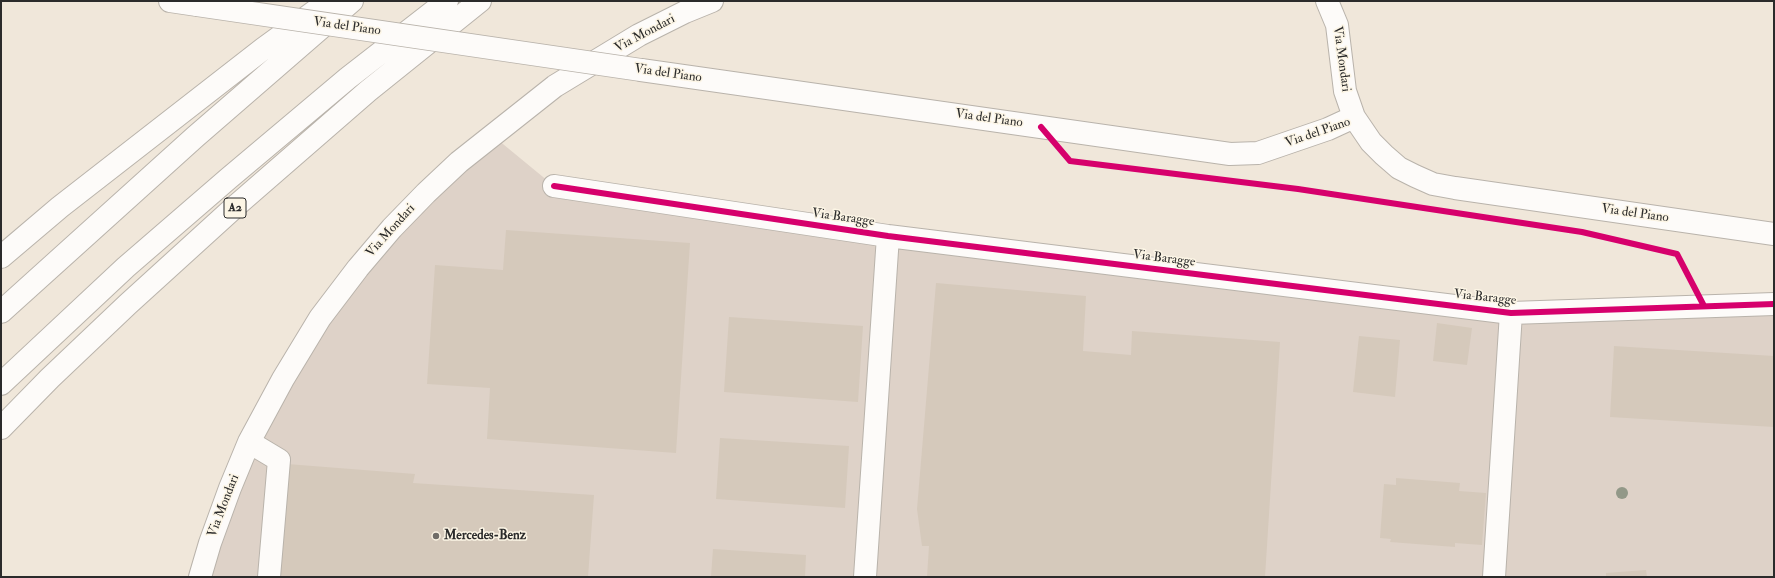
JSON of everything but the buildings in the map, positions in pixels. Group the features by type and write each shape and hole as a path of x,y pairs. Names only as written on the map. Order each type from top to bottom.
{"main road":[{"name":"Via del Piano","path":"170,1 1230,154 1258,153 1328,129 1354,117 1371,142 1399,168 1433,184 1774,234"},
{"path":"1,257 91,183 263,49 329,1"},
{"path":"1,312 172,158 352,1"},
{"name":"A2","path":"1,384 126,267 229,178 348,78 447,1"},
{"name":"A2","path":"1,428 50,378 128,304 238,204 368,91 480,1"},
{"name":"Via Mondari","path":"200,577 210,543 230,488 250,442 283,379 320,318 363,262 426,192 465,157 555,86 639,35 684,12 712,1"},
{"name":"Via Mondari","path":"1327,1 1337,25 1345,91 1354,117"},
{"name":"Via Baragge","path":"554,186 888,236 1511,313 1774,304"},
{"path":"865,577 888,236"},
{"path":"1494,577 1511,313"},
{"path":"250,442 279,460 269,577"}],"shaded area":[{"path":"492,135 554,186 1511,313 1774,304 1774,577 200,577 210,543 320,318"}],"cycle path":[{"path":"1041,127 1070,161 1298,189 1582,232 1677,254 1704,306"},
{"path":"554,186 888,236 1511,313 1774,304"}],"place":[{"name":"Mercedes-Benz","path":"436,536"}]}
